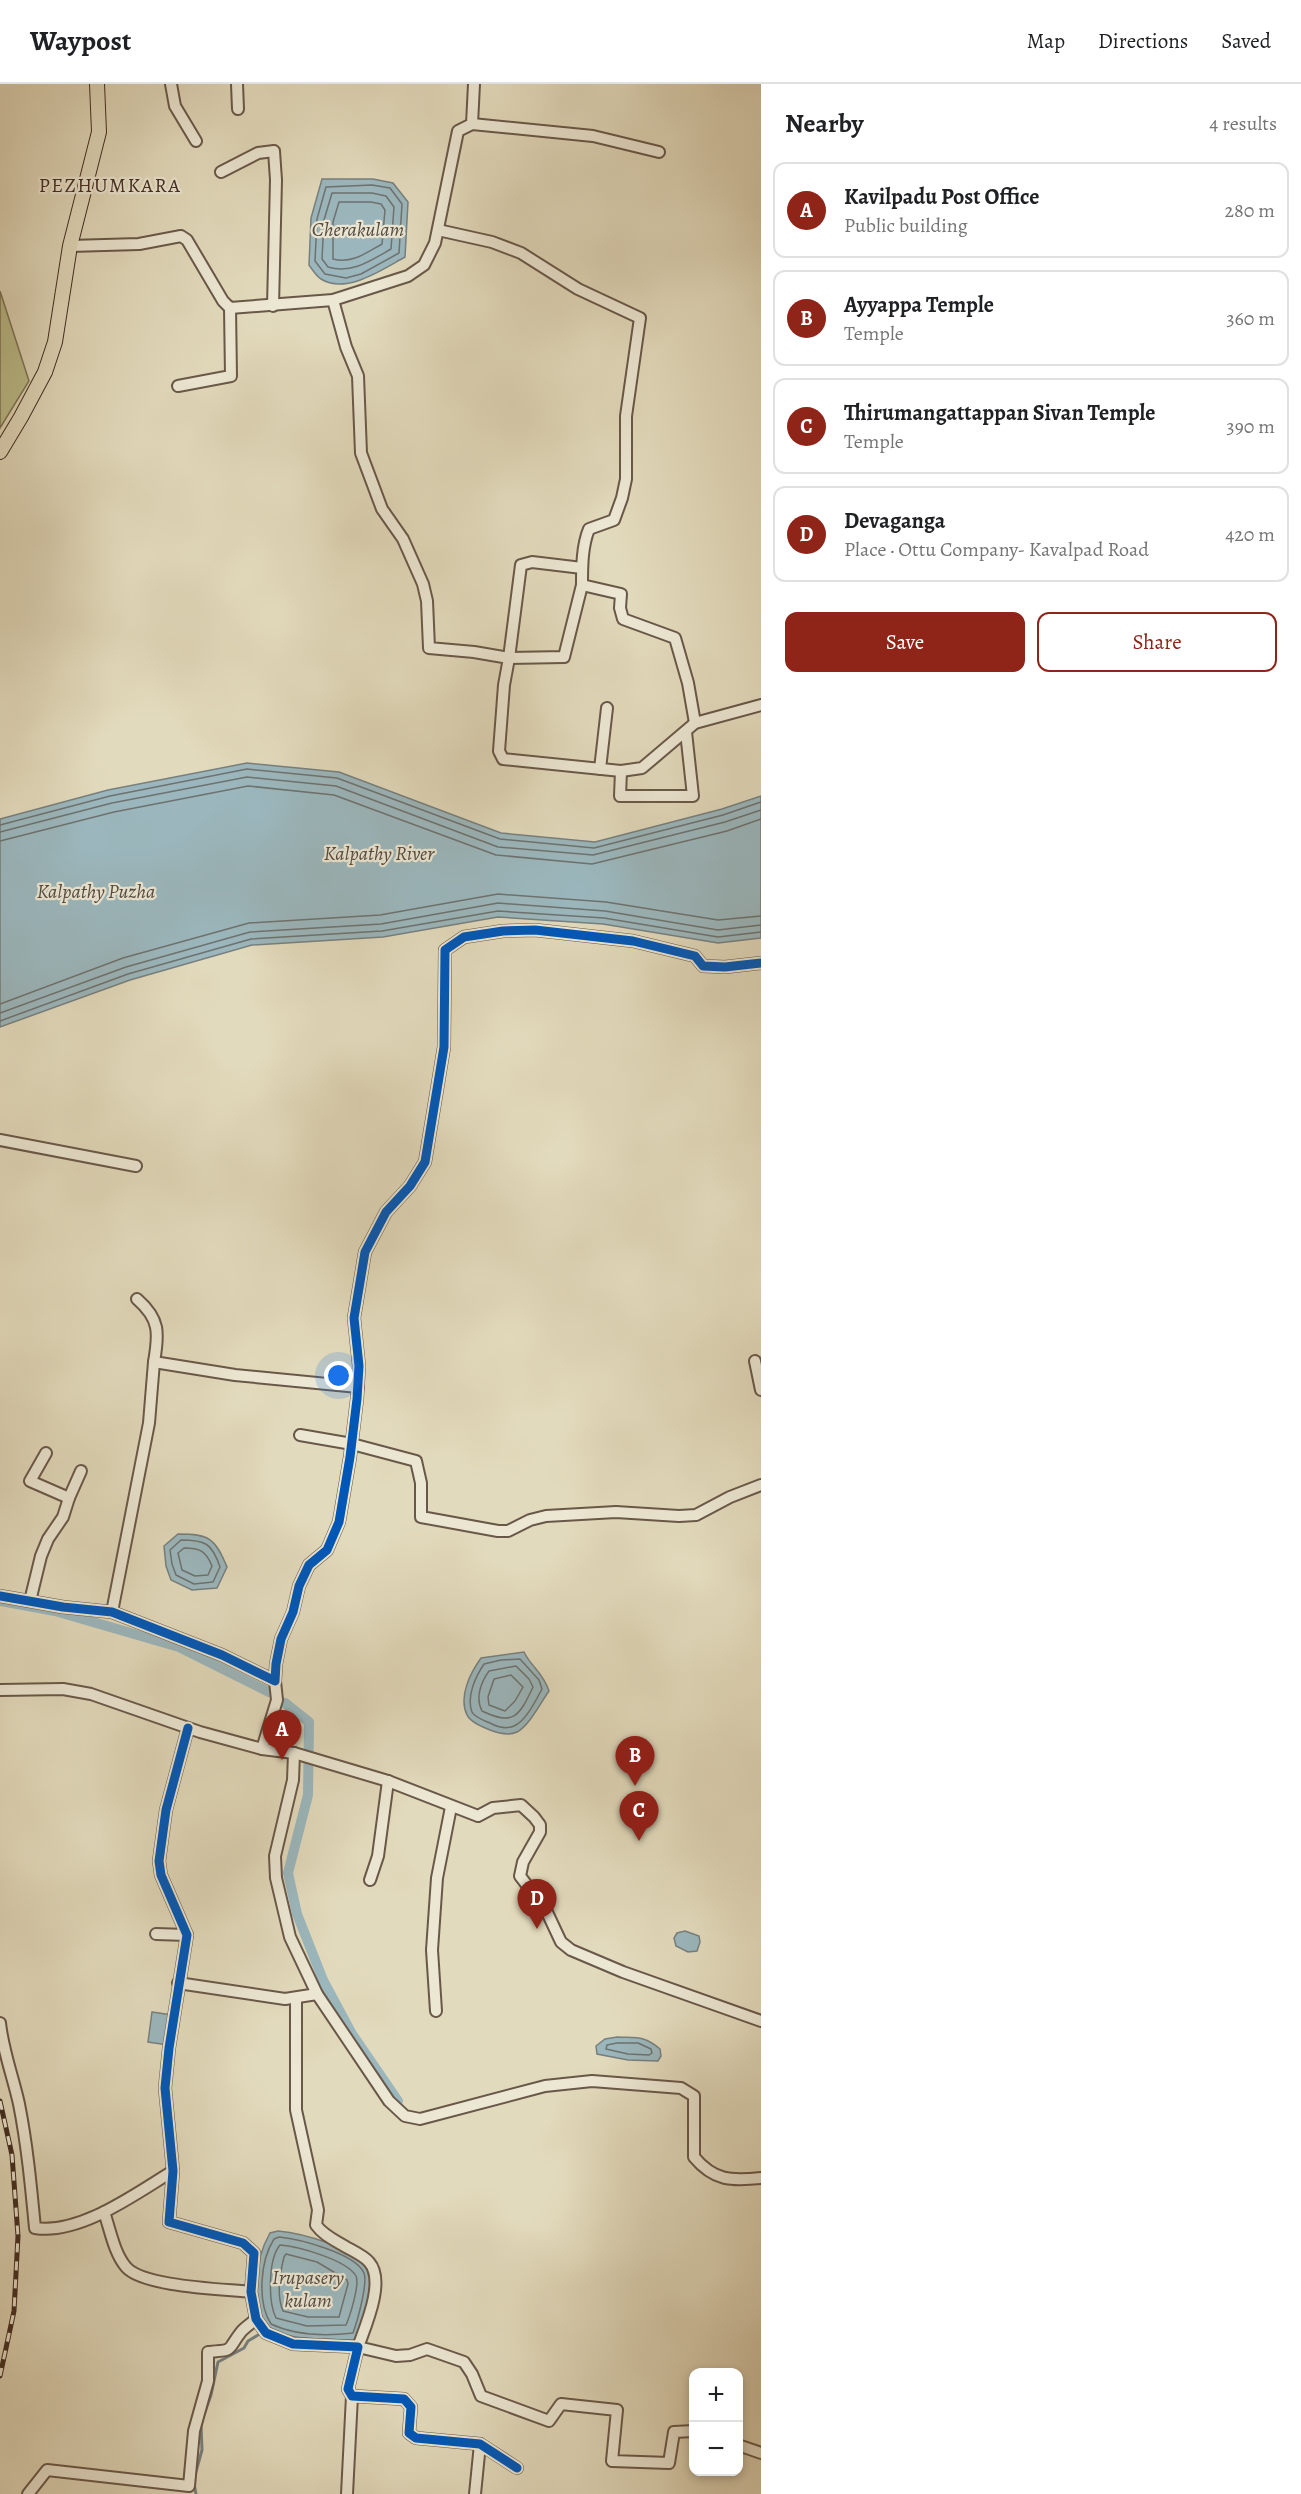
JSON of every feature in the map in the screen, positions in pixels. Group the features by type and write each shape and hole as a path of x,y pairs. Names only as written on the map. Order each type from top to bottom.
{"main road":[{"path":"0,452 45,372 55,342 70,246 99,132 97,84"}],"street":[{"path":"171,84 175,106 196,141"},
{"path":"237,84 238,110"},
{"path":"472,124 474,84"},
{"path":"230,308 333,300 408,276 424,265 435,243 458,131 472,124 593,136 659,152"},
{"path":"220,172 258,153 274,151 276,161 273,306"},
{"path":"333,300 346,347 358,376 361,453 382,509 403,539 423,584 427,601 429,648 509,658 564,657 582,585 586,537 589,529 614,520 622,498 626,479 626,416 640,318 578,289 521,253 492,242 438,230"},
{"path":"70,246 140,244 181,236 187,240 223,301 230,308 231,376 178,386"},
{"path":"582,568 532,562 521,565 504,685 499,752 503,759 621,771 642,768 695,723 761,705"},
{"path":"582,585 621,594 620,608 623,619 675,638 688,683 695,723"},
{"path":"600,769 607,708"},
{"path":"621,771 620,796 693,796 686,732"},
{"path":"262,1749 277,1700 276,1664 281,1639 293,1612 299,1586 309,1565 327,1550 339,1522 352,1444 358,1387 359,1366 354,1318 365,1252 386,1212 410,1186 424,1162 444,1047 445,950 464,937 503,931 535,930 633,941 695,956 703,966 725,968 761,963"},
{"path":"0,1140 136,1166"},
{"path":"111,1612 149,1423 157,1345 156,1322 137,1299"},
{"path":"755,1361 761,1389"},
{"path":"154,1362 235,1375 358,1387"},
{"path":"300,1435 352,1444 416,1461 421,1483 421,1517 498,1531 508,1531 530,1520 546,1516 616,1512 696,1515 730,1497 761,1485"},
{"path":"46,1453 30,1481 69,1498"},
{"path":"30,1601 41,1556 48,1539 63,1517 81,1471"},
{"path":"0,1596 111,1612 222,1655 275,1681"},
{"path":"0,1690 63,1689 91,1694 129,1705 188,1728 262,1749 294,1753 388,1781 478,1816 493,1808 521,1805 540,1825 540,1832 523,1862 520,1876 546,1910 561,1942 571,1950 623,1972 761,2021"},
{"path":"188,1728 166,1810 159,1861 161,1875 187,1935 178,1983 165,2088 173,2171 169,2222 243,2243 254,2253 251,2292 256,2319 266,2333 293,2344 357,2347 396,2356 410,2355 427,2349 464,2362 481,2396 549,2421 561,2404 617,2410 612,2461 669,2463 674,2432 689,2431"},
{"path":"294,1753 293,1780 275,1857 276,1878 290,1937 317,1994 389,2101 405,2116 420,2118 545,2086 592,2081 681,2088 694,2096 694,2157 706,2171 722,2178 743,2180 761,2178"},
{"path":"370,1880 378,1856 388,1781"},
{"path":"436,2011 432,1940 437,1878 451,1807"},
{"path":"156,1934 187,1935"},
{"path":"178,1983 285,1999 317,1994"},
{"path":"296,1999 296,2110 318,2210 316,2225 325,2235 369,2262 374,2271 372,2306 357,2347 348,2389 352,2396 347,2494"},
{"path":"0,2023 19,2103 31,2179 35,2228 51,2230 104,2212 173,2171"},
{"path":"104,2212 120,2257 128,2269 140,2276 160,2283 251,2292"},
{"path":"28,2494 47,2470 189,2486 194,2431 208,2381 208,2352 233,2347 241,2332 256,2319"},
{"path":"352,2396 404,2399 411,2407 409,2433 416,2438 480,2444 517,2468"},
{"path":"475,2494 480,2444"},
{"path":"743,2447 761,2453"}],"green space":[{"path":"0,291 29,381 0,428"}],"water":[{"name":"Cherakulam","path":"322,179 373,179 393,183 408,202 405,257 353,282 331,283 317,276 309,265 311,218"},
{"name":"Kalpathy Puzha","path":"247,763 339,772 501,833 595,842 722,809 761,796 761,938 718,943 603,924 498,917 383,937 252,945 130,980 0,1027 0,819 108,790"},
{"path":"178,1534 204,1537 219,1550 227,1567 217,1588 192,1590 171,1580 166,1566 164,1546"},
{"path":"524,1652 544,1679 549,1691 526,1725 517,1732 504,1734 474,1722 467,1715 464,1700 470,1677 481,1658"},
{"path":"685,1931 699,1936 697,1951 688,1952 676,1946 674,1938 677,1933"},
{"path":"152,2012 172,2015 168,2045 148,2042"},
{"path":"640,2038 649,2041 660,2049 661,2056 658,2061 628,2060 597,2054 596,2046 605,2039"},
{"name":"Irupasery kulam","path":"278,2231 329,2243 354,2255 370,2271 371,2286 357,2340 301,2338 268,2330 258,2307 256,2282 260,2256 265,2244 270,2233"}],"waterway":[{"path":"0,1601 55,1611 179,1647 269,1692"},
{"path":"285,1703 309,1722 308,1795 288,1873 297,1914 323,1980 352,2034 398,2101"},
{"path":"195,2475 202,2450 201,2423 211,2395 218,2362 244,2348 248,2341 258,2335"},
{"path":"194,2484 196,2494"}],"railway":[{"path":"0,2101 12,2155 18,2236 14,2311 0,2376"}],"cycle path":[{"path":"0,1596 63,1607 112,1612 222,1655 275,1681 281,1639 293,1612 299,1586 309,1565 327,1550 339,1522 357,1399 359,1366 354,1318 365,1252 386,1212 410,1186 425,1162 444,1047 445,950 464,937 503,931 535,930 633,941 695,956 703,966 725,967 761,963"},
{"path":"188,1728 166,1810 159,1861 161,1875 187,1935 165,2088 173,2171 169,2222 243,2243 254,2253 251,2292 256,2319 266,2333 293,2344 358,2347 348,2389 352,2396 404,2399 411,2407 409,2433 416,2438 480,2444 517,2468"}],"place":[{"name":"Kavilpadu Post Office","path":"282,1760"},
{"name":"Ayyappa Temple","path":"635,1786"},
{"name":"Thirumangattappan Sivan Temple","path":"639,1841"},
{"name":"Devaganga","path":"537,1929"}],"district":[{"name":"PEZHUMKARA","path":"110,185"}],"water label":[{"name":"Kalpathy River","path":"379,853"}]}
